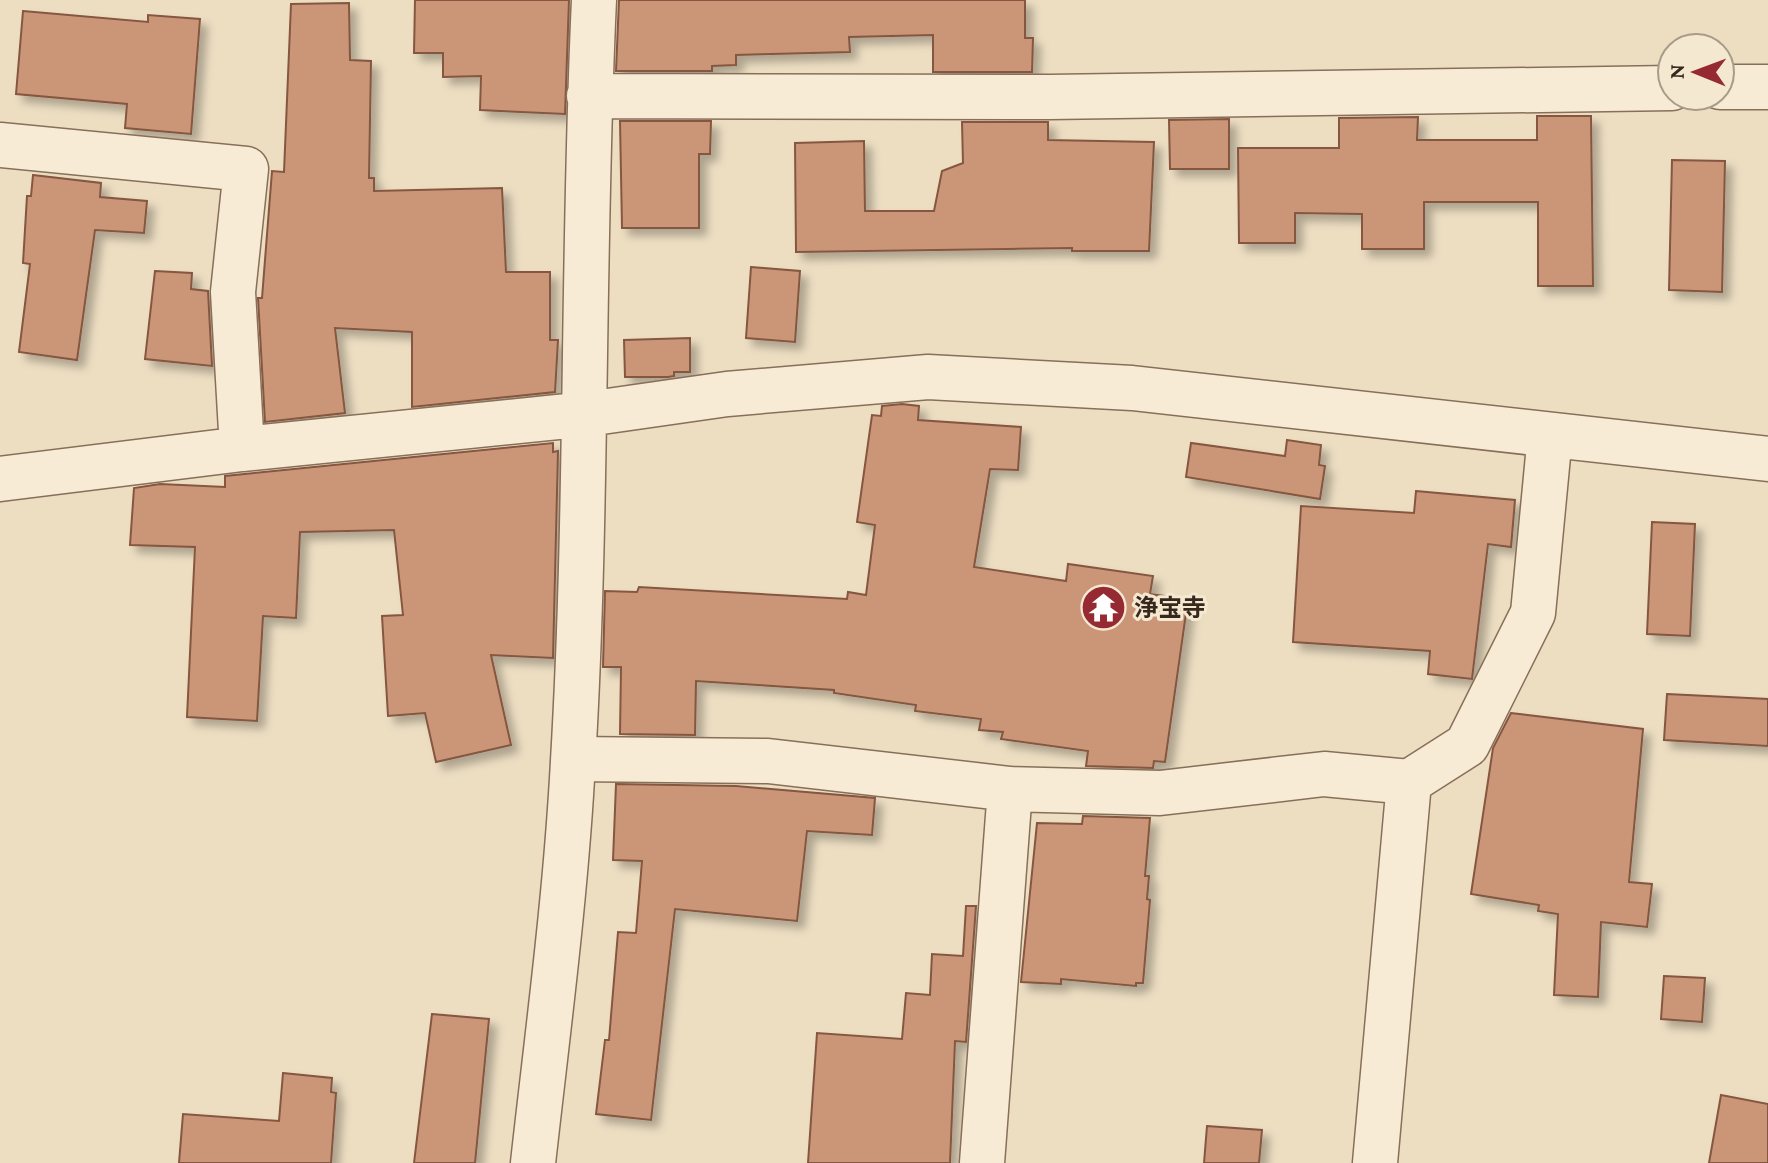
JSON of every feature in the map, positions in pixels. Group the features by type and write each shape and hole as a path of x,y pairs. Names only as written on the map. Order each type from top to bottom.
{"street":[{"path":"533,1163 567,865 574,759 587,414 589,96 594,0"},
{"path":"1736,87 1768,87"},
{"path":"589,96 1049,97 1656,88"},
{"path":"0,145 246,169 233,292 242,449"},
{"path":"0,479 242,449 587,414 727,394 928,377 1132,388 1768,459"},
{"path":"574,759 768,761 1010,789 1160,793 1324,774 1409,782 1467,745 1533,613 1550,435"},
{"path":"1375,1163 1409,782"},
{"path":"982,1163 1010,789"}],"building":[{"path":"415,0 569,0 565,114 480,110 481,76 443,77 443,53 414,53"},
{"path":"619,0 1025,0 1025,38 1033,38 1032,72 933,72 933,35 849,37 850,52 736,55 736,65 712,66 712,71 616,71"},
{"path":"349,3 350,60 371,61 369,178 374,178 374,191 502,188 506,272 550,272 550,340 558,340 555,392 412,407 412,332 335,328 345,413 265,422 258,298 262,298 272,171 284,172 291,4"},
{"path":"23,11 148,22 148,15 200,19 191,134 125,128 127,104 16,94"},
{"path":"1537,116 1591,116 1593,286 1538,286 1538,202 1424,202 1424,249 1362,249 1362,214 1295,213 1295,243 1239,243 1238,148 1339,148 1339,118 1418,117 1417,140 1537,140"},
{"path":"1229,119 1229,169 1170,169 1169,120"},
{"path":"620,121 711,121 710,154 699,154 699,228 622,228"},
{"path":"962,122 1048,122 1048,140 1154,142 1149,251 1072,251 1072,248 796,252 795,143 864,141 865,211 934,211 942,171 963,163"},
{"path":"1672,160 1725,161 1722,292 1669,290"},
{"path":"33,175 101,183 100,197 147,201 144,233 95,230 77,360 19,352 30,264 23,263 27,196 31,196"},
{"path":"751,267 800,271 795,342 746,338"},
{"path":"155,271 192,273 191,289 208,291 212,366 145,359"},
{"path":"690,338 690,372 674,372 674,376 668,377 625,377 624,340"},
{"path":"882,406 919,406 918,420 1021,427 1018,470 990,469 974,567 1066,581 1068,564 1153,576 1150,594 1188,599 1165,762 1154,761 1153,768 1086,766 1088,751 1001,739 1003,732 979,730 981,719 915,711 916,705 834,693 834,690 696,681 695,735 620,734 621,667 603,667 605,591 637,592 639,587 847,599 848,592 866,595 875,525 857,522 872,415 881,416"},
{"path":"1287,440 1321,445 1319,465 1325,466 1320,499 1186,477 1191,443 1285,456"},
{"path":"553,443 553,452 558,451 553,658 491,655 511,745 436,762 425,713 388,716 382,616 403,615 394,530 300,532 296,618 263,616 257,721 187,717 195,547 130,545 134,488 160,484 225,487 225,476"},
{"path":"1416,491 1515,500 1511,547 1488,544 1472,679 1428,674 1430,651 1293,642 1301,506 1414,513"},
{"path":"1652,522 1695,524 1690,636 1647,634"},
{"path":"1667,694 1768,699 1768,746 1664,740"},
{"path":"1511,713 1643,729 1629,882 1652,884 1647,927 1601,922 1598,997 1554,995 1558,914 1538,911 1539,905 1471,894 1493,748"},
{"path":"616,784 736,786 875,798 872,835 807,831 797,921 675,909 651,1120 596,1114 605,1040 609,1040 618,932 636,933 642,861 613,860"},
{"path":"1083,816 1150,818 1145,876 1149,876 1147,899 1150,900 1143,983 1136,983 1136,986 1061,979 1061,984 1021,982 1037,823 1082,824"},
{"path":"966,906 976,906 966,1042 955,1041 950,1163 808,1163 817,1033 902,1039 906,993 930,995 932,954 963,956"},
{"path":"1664,976 1705,978 1702,1022 1661,1019"},
{"path":"432,1014 489,1019 475,1163 414,1163"},
{"path":"283,1073 332,1078 331,1092 336,1093 331,1163 179,1163 183,1114 279,1121"},
{"path":"1721,1095 1768,1104 1768,1163 1709,1163"},
{"path":"1207,1126 1262,1130 1259,1163 1204,1163"}],"place":[{"name":"浄宝寺","path":"1103,607"}]}
